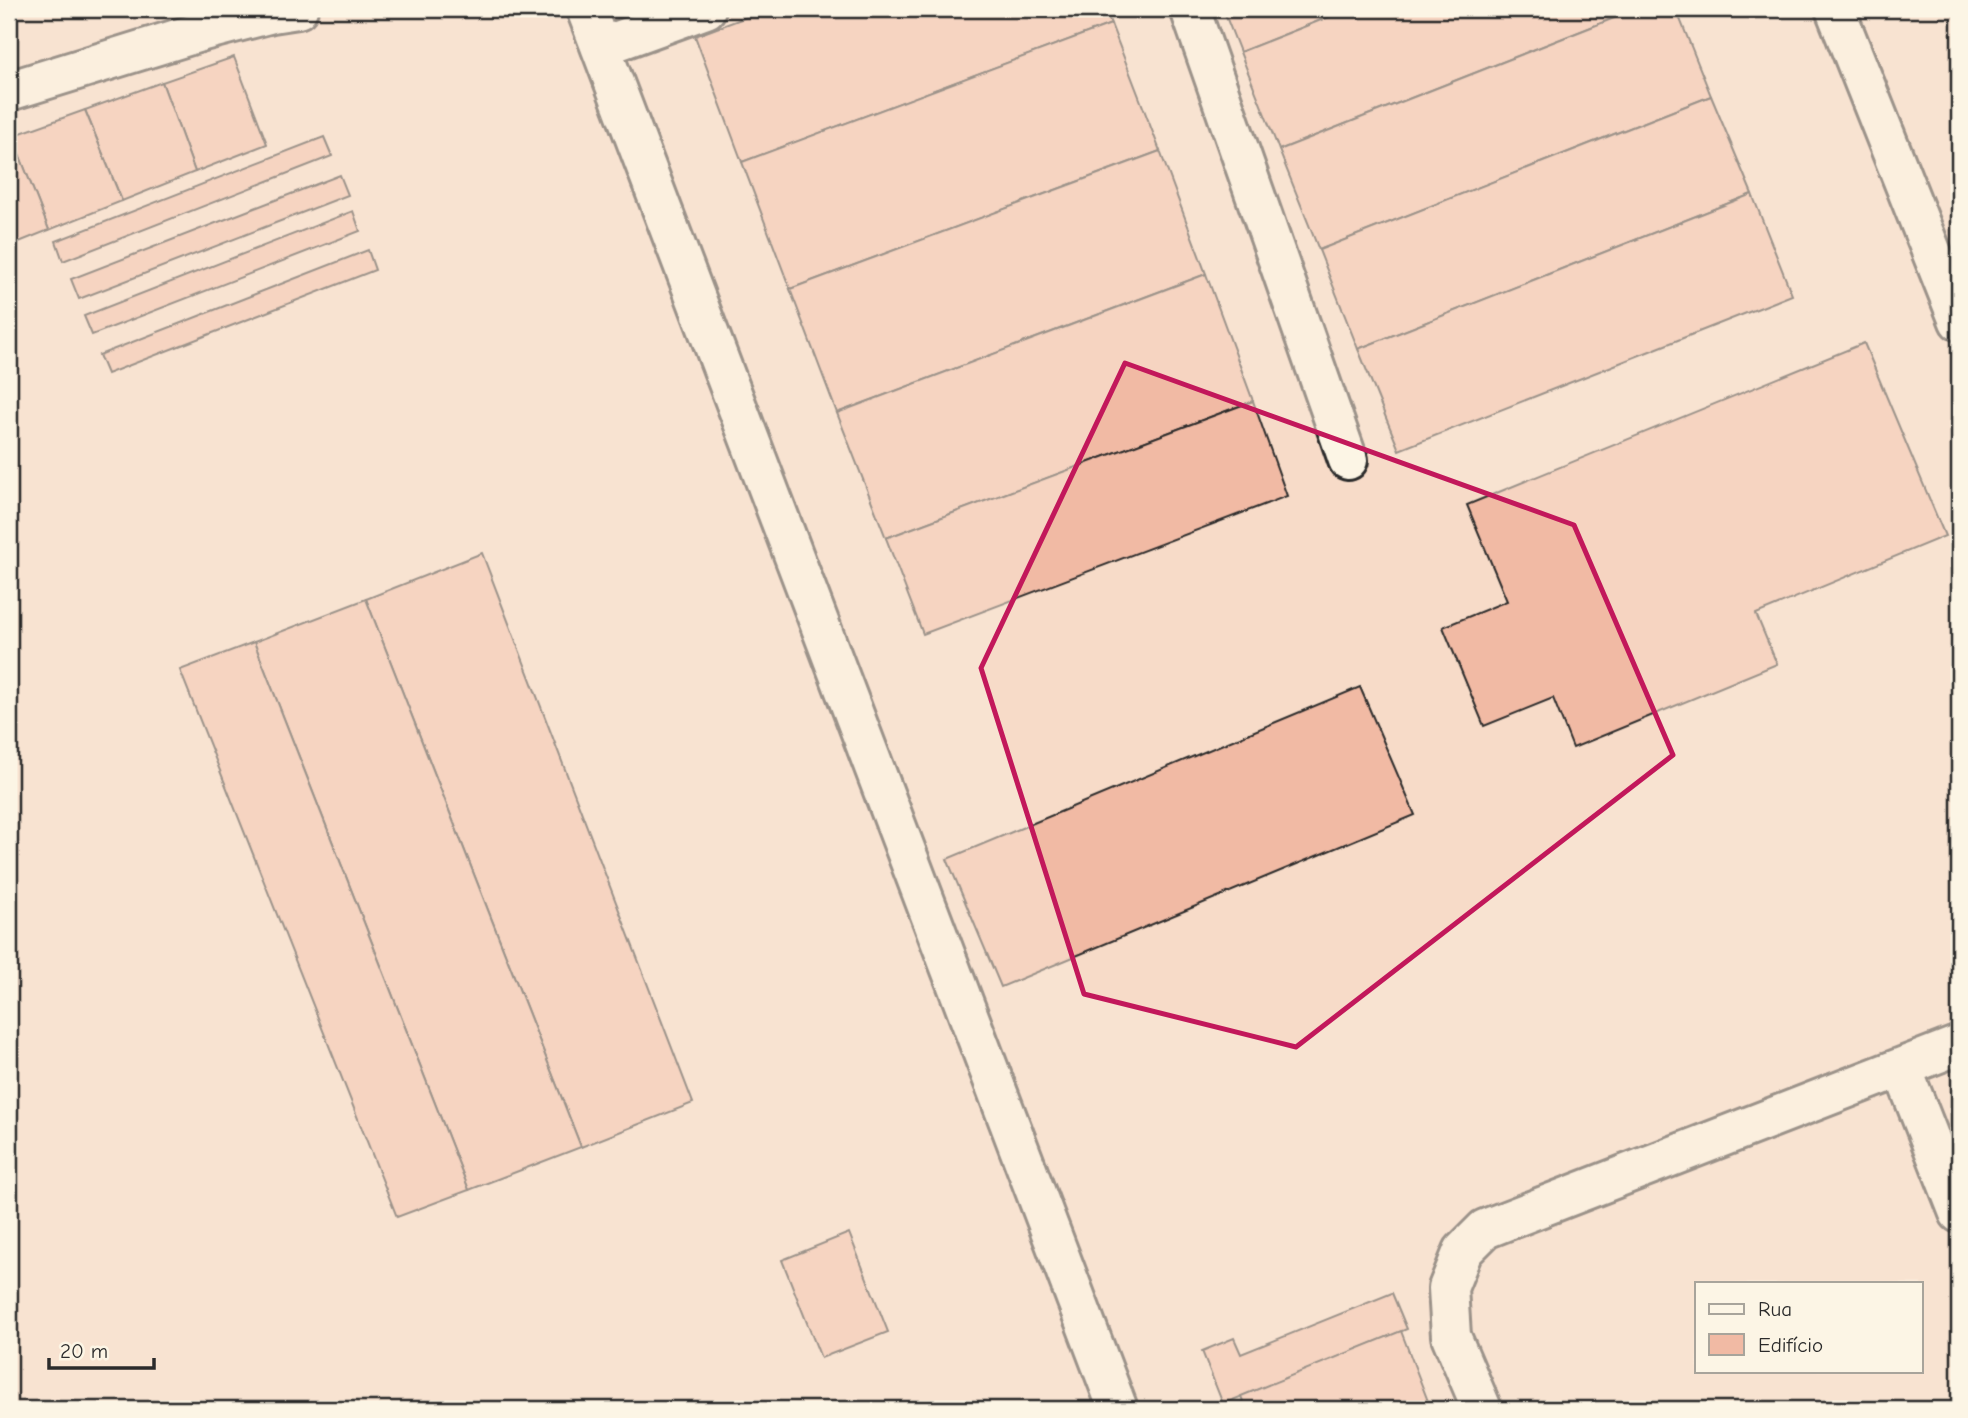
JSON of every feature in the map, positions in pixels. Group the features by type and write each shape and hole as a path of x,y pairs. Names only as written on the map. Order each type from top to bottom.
{"street":[{"path":"9,91 204,31 298,9"},
{"path":"586,9 1118,1409"},
{"path":"601,47 706,9"},
{"path":"1190,9 1348,460"},
{"path":"1835,9 1959,321"},
{"path":"1482,1409 1451,1336 1448,1288 1463,1251 1485,1229 1959,1045"},
{"path":"1902,1068 1959,1213"}],"highlighted area":[{"path":"1125,363 1574,525 1673,755 1296,1047 1084,994 981,668"}],"shaded area":[{"path":"9,9 1959,9 1959,1409 9,1409"}],"building":[{"path":"768,9 1105,9 1111,24 742,162 695,36"},
{"path":"1223,9 1349,9 1240,52"},
{"path":"1349,9 1637,9 1279,150 1240,52"},
{"path":"1637,9 1676,9 1711,96 1319,250 1279,150"},
{"path":"1111,24 1160,151 790,289 742,162"},
{"path":"234,57 267,144 195,172 162,82"},
{"path":"162,82 195,172 122,201 85,110"},
{"path":"1711,96 1752,194 1358,349 1319,250"},
{"path":"85,110 122,201 49,230 12,136"},
{"path":"12,136 49,230 9,246 9,138"},
{"path":"324,137 332,156 63,261 56,241"},
{"path":"1160,151 1206,274 837,413 790,289"},
{"path":"340,175 348,195 79,299 71,279"},
{"path":"1752,194 1792,295 1399,450 1358,349"},
{"path":"353,211 360,231 92,335 84,316"},
{"path":"368,250 375,270 107,374 99,355"},
{"path":"1206,274 1253,401 886,538 837,413"},
{"path":"1864,343 1945,536 1756,614 1777,664 1573,748 1553,698 1484,726 1443,627 1507,601 1467,505"},
{"path":"1253,401 1287,496 923,634 886,538"},
{"path":"482,553 693,1103 581,1147 366,599"},
{"path":"366,599 581,1147 469,1190 254,642"},
{"path":"254,642 469,1190 397,1217 180,670"},
{"path":"1360,687 1415,815 1001,987 947,859"},
{"path":"849,1233 888,1332 821,1358 782,1260"},
{"path":"1392,1293 1407,1329 1223,1404 1202,1351 1234,1338 1241,1354"},
{"path":"1401,1331 1431,1409 1246,1409 1241,1396"}]}
